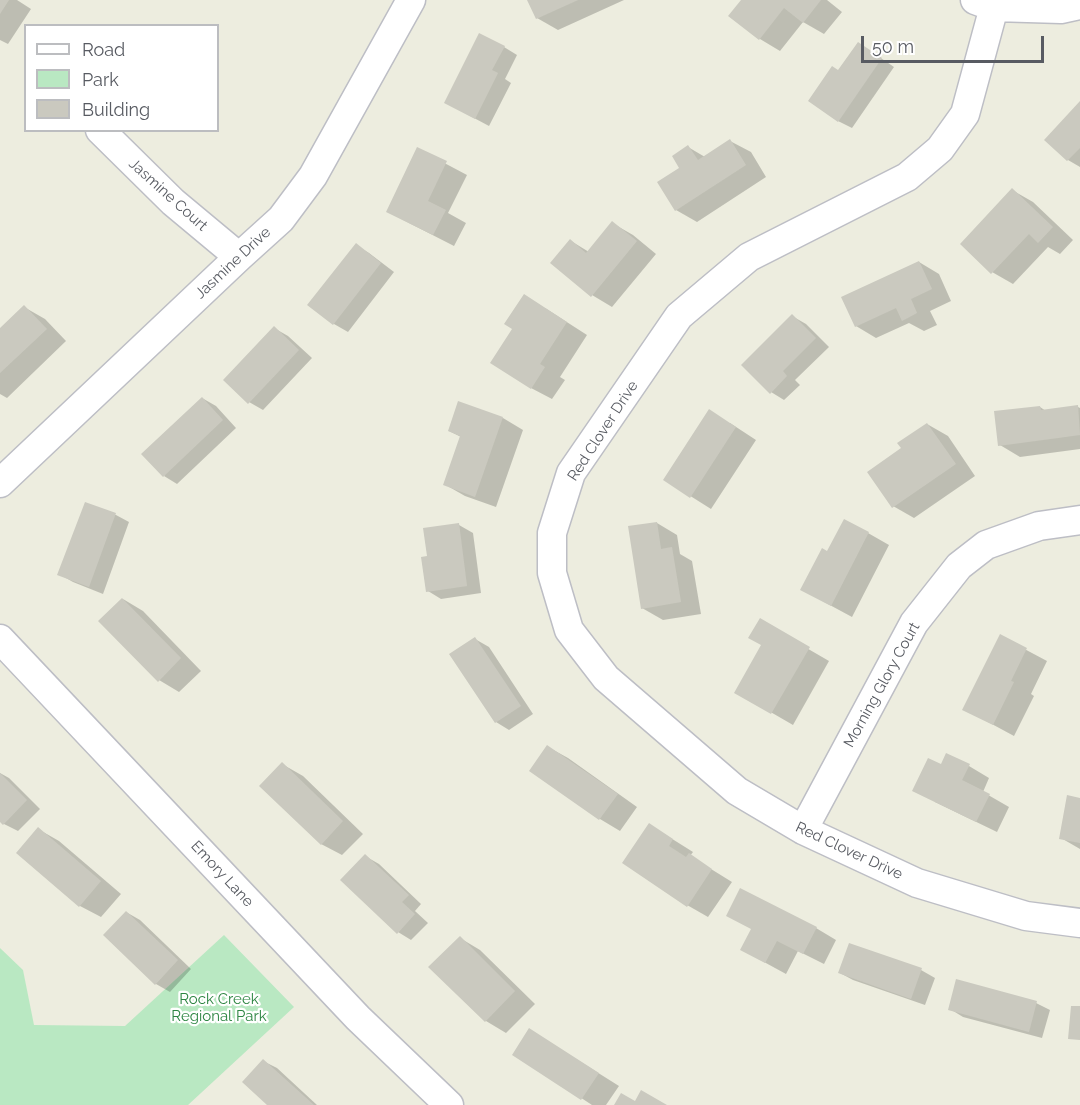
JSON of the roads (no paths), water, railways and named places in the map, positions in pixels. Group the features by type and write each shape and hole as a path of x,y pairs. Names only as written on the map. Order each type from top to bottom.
{"street":[{"name":"Jasmine Drive","path":"0,483 281,219 313,176 411,0"},
{"path":"985,4 1061,9 1080,5"},
{"name":"Red Clover Drive","path":"985,4 964,114 940,149 907,177 749,257 679,316 571,473 552,533 552,573 569,630 606,678 737,791 803,830 917,883 1026,916 1080,923"},
{"name":"Jasmine Court","path":"102,132 173,202 239,257"},
{"name":"Morning Glory Court","path":"803,830 915,623 959,567 986,545 1039,526 1080,520"},
{"name":"Emory Lane","path":"0,639 358,1018 449,1105"}],"park label":[{"name":"Rock Creek Regional Park","path":"219,1008"}]}
